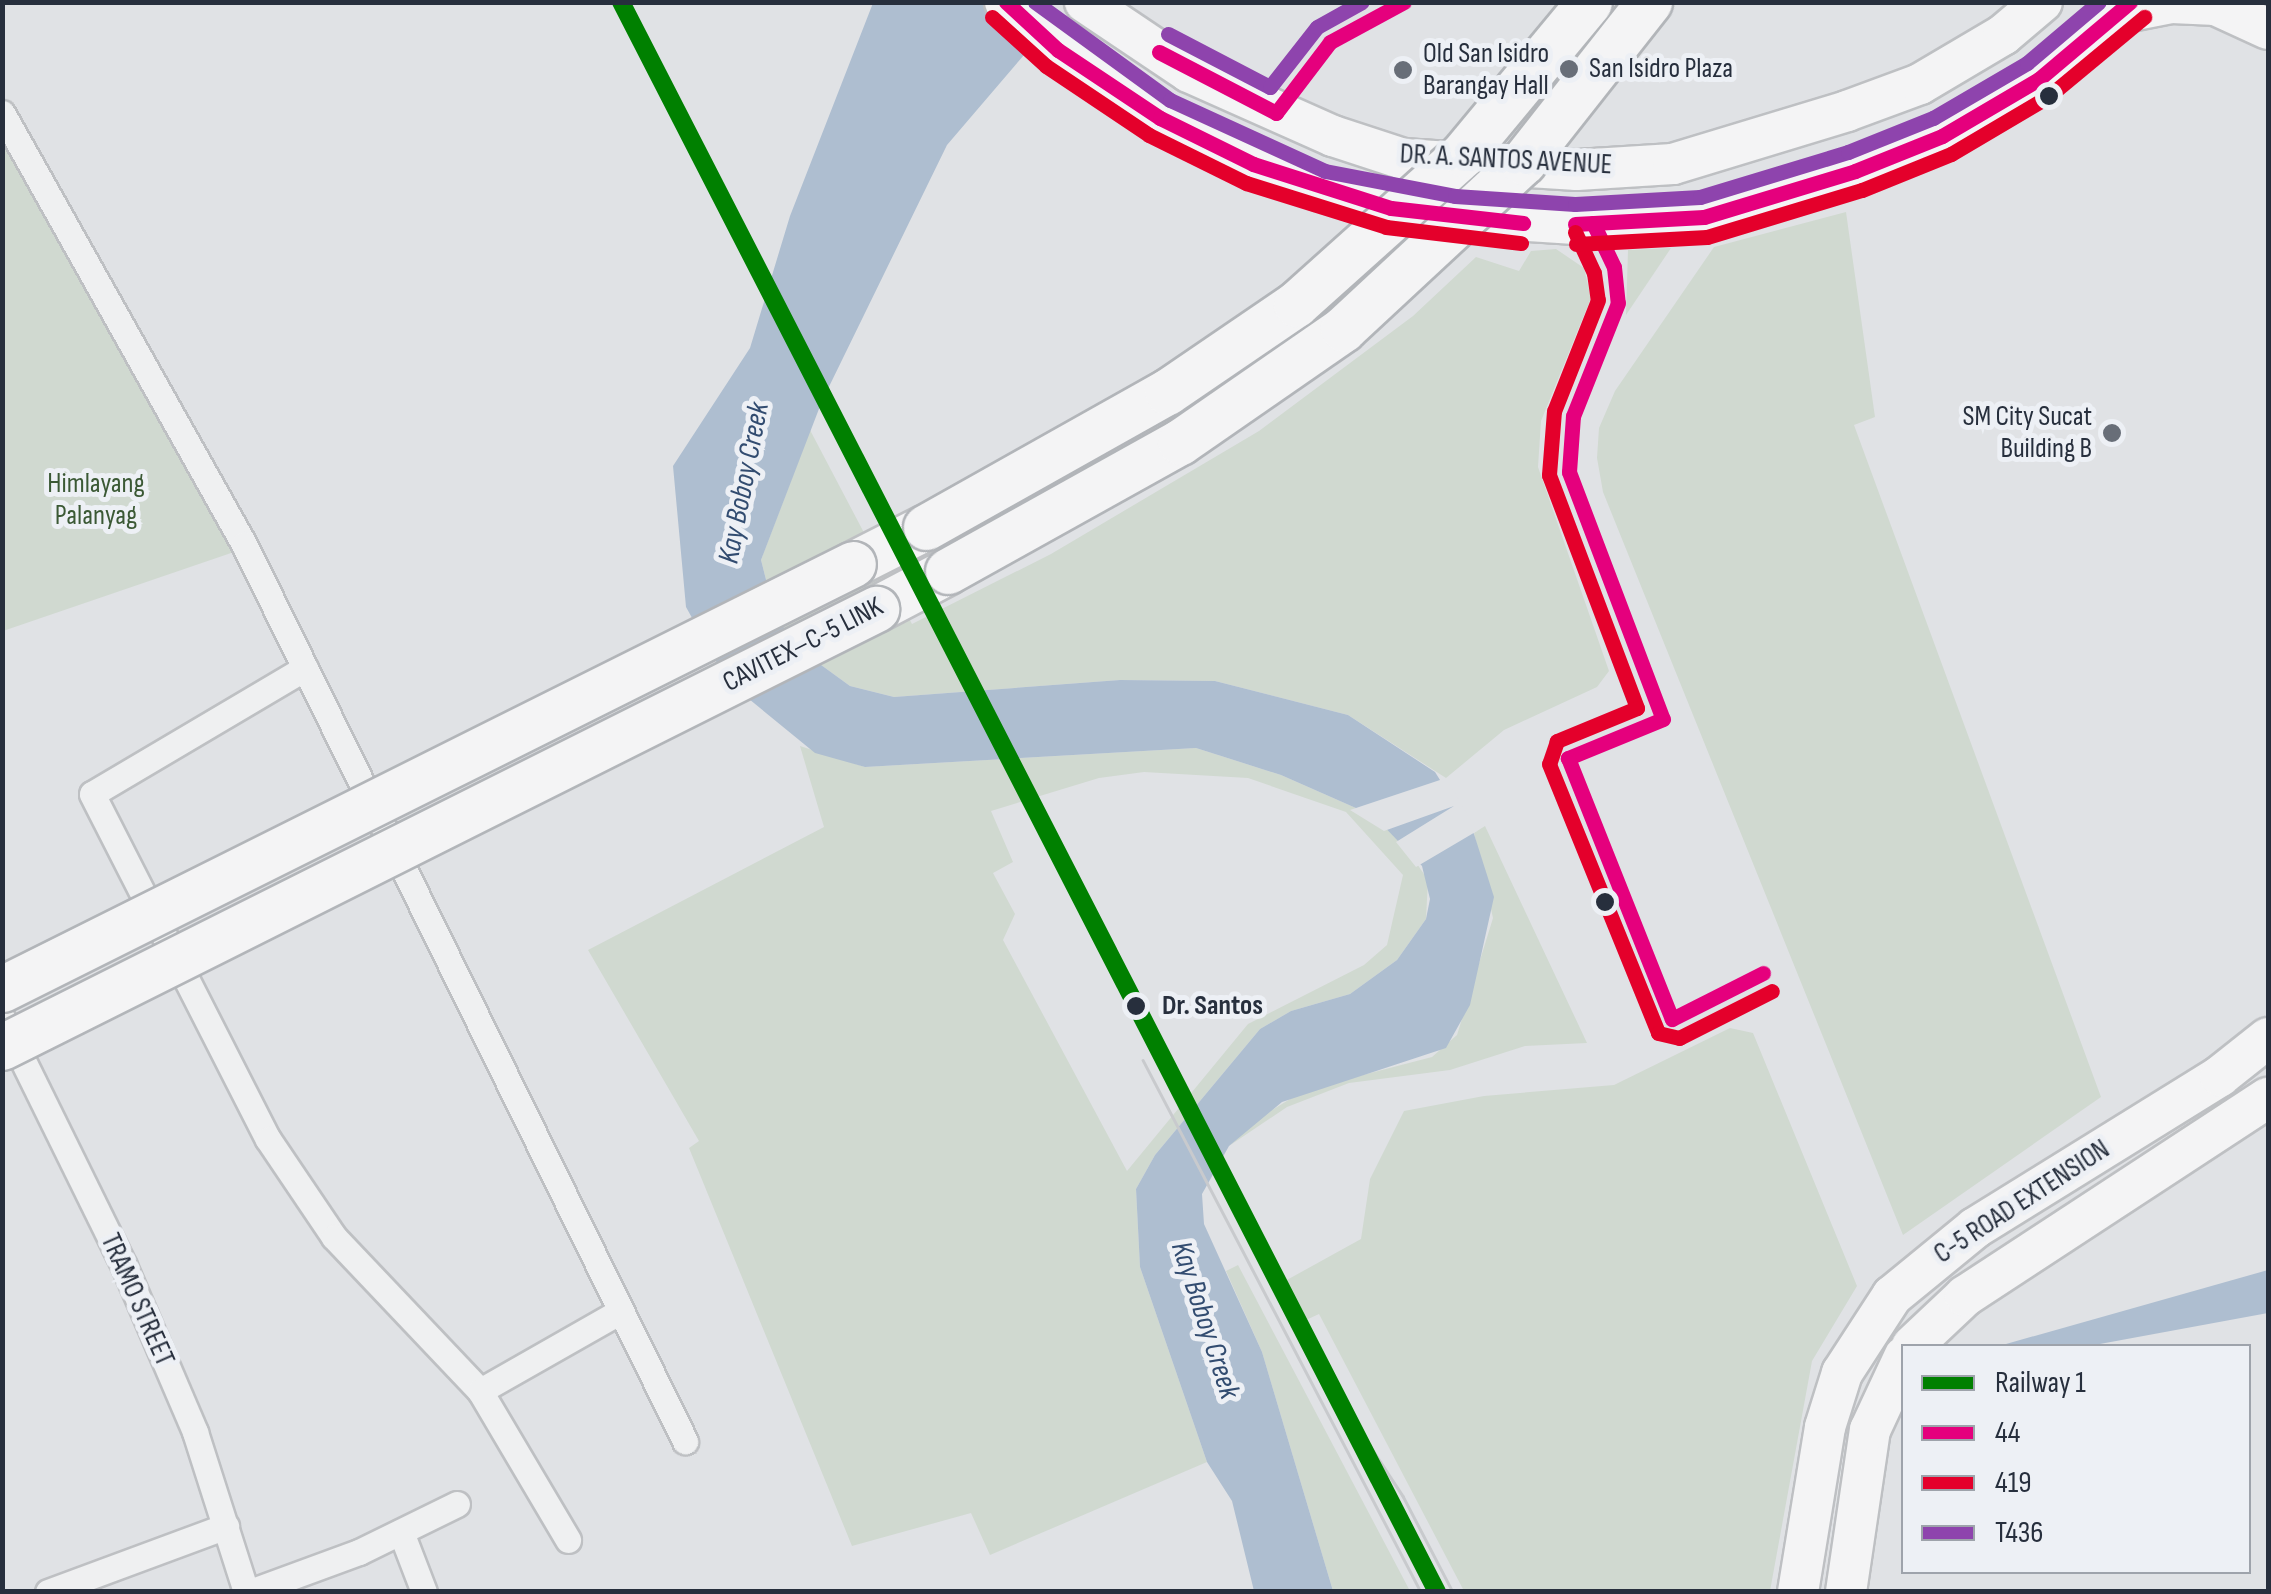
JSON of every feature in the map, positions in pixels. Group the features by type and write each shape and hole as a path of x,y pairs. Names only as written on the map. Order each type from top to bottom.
{"highway":[{"name":"CAVITEX–C-5 LINK","path":"2,989 897,542 1167,392 1296,304 1428,190 1528,81 1589,2"},
{"name":"CAVITEX–C-5 LINK","path":"2,1047 948,571 1226,413 1343,330 1453,234 1546,136 1649,2"}],"main road":[{"name":"DR. A. SANTOS AVENUE","path":"1005,2 1058,50 1160,118 1319,190 1452,216 1575,224 1704,217 1855,171 1942,136 2022,88 2125,8"},
{"name":"DR. A. SANTOS AVENUE","path":"1087,4 1189,72 1333,136 1403,158 1577,170 1672,164 1812,124 1920,84 2004,35 2042,2"},
{"path":"2125,8 2205,4 2233,10 2268,29"},
{"path":"1319,190 1333,136"},
{"path":"1575,224 1577,170"},
{"name":"C-5 ROAD EXTENSION","path":"1798,1592 1830,1409 1864,1330 1892,1296 1975,1228 2220,1076 2268,1038"},
{"name":"C-5 ROAD EXTENSION","path":"1914,1344 1965,1296 2268,1098"},
{"path":"1846,1592 1870,1430 1901,1363"}],"street":[{"path":"2,113 244,544 685,1441"},
{"path":"306,668 92,794 268,1140 334,1237 480,1392 568,1540"},
{"name":"TRAMO STREET","path":"2,1018 124,1266 195,1432 248,1592"},
{"path":"480,1392 621,1311"},
{"path":"248,1592 401,1532 457,1504"},
{"path":"48,1592 92,1583 226,1526"},
{"path":"401,1532 424,1592"}],"green space":[{"name":"Himlayang Palanyag","path":"2,141 234,552 3,631 2,631"},
{"path":"1846,212 1875,417 1854,425 2101,1097 1903,1235 1603,492 1597,458 1599,428 1615,391 1714,247"},
{"path":"1671,248 1626,315 1628,250"},
{"path":"1556,249 1584,268 1591,298 1541,421 1538,467 1609,671 1597,687 1504,730 1446,778 1348,715 1215,681 1120,680 894,697 850,686 795,646 774,611 761,560 810,430 912,624 1051,554 1259,431 1413,316 1476,257 1519,271 1531,251"},
{"path":"800,746 865,767 1196,748 1281,775 1374,816 1400,839 1428,880 1426,919 1397,960 1350,994 1291,1011 1260,1029 1155,1155 1136,1189 1140,1267 1207,1462 990,1555 971,1513 852,1546 689,1148 699,1141 588,950 824,827","holes":["1144,772 1248,778 1346,812 1403,875 1387,945 1364,965 1248,1024 1127,1171 1003,940 1015,914 993,873 1013,862 991,811 1099,778"]},
{"path":"1485,826 1587,1043 1525,1046 1450,1070 1349,1083 1287,1107 1229,1146 1262,1116 1305,1090 1432,1057 1457,1035 1493,918 1474,833"},
{"path":"1730,1028 1753,1033 1857,1286 1812,1361 1770,1591 1464,1591 1319,1314 1306,1320 1285,1281 1361,1239 1370,1179 1404,1111 1484,1096 1614,1085"},
{"path":"1238,1265 1410,1591 1333,1591 1262,1352 1226,1271"}],"water":[{"name":"Kay Boboy Creek","path":"873,3 1045,3 1024,55 947,145 822,401 761,560 774,611 795,646 850,686 894,697 1120,680 1215,681 1348,715 1435,772 1474,834 1494,897 1470,1005 1446,1048 1282,1102 1229,1146 1202,1194 1204,1224 1262,1352 1333,1591 1254,1591 1232,1501 1207,1462 1140,1267 1136,1189 1155,1155 1260,1029 1291,1011 1350,994 1397,960 1426,919 1430,899 1422,866 1374,816 1281,775 1196,748 865,767 815,753 727,681 686,607 673,466 750,348 790,216"},
{"path":"2268,1270 2268,1313 2100,1344 2006,1344"}],"pier":[{"path":"1446,778 1477,831 1416,867 1396,842 1454,806 1384,831 1350,810"}],"tram line":[{"path":"1143,1060 1421,1592"},
{"path":"1334,1391 1403,1496 1453,1592"}],"rail line":[{"name":"1","path":"621,2 1437,1592"}],"transit line":[{"name":"44","path":"1006,2 1058,50 1160,118 1253,164 1391,208 1523,223"},
{"name":"T436","path":"1035,2 1170,100 1325,171 1455,196 1575,204 1700,197 1848,152 1933,118 2027,63 2099,2"},
{"name":"T436","path":"1168,34 1270,87 1317,27 1362,2"},
{"name":"44","path":"1159,52 1276,113 1330,42 1404,2"},
{"name":"44","path":"1575,224 1704,217 1855,171 1942,136 2039,79 2130,2"},
{"name":"419","path":"992,17 1046,66 1149,135 1246,183 1386,227 1521,243"},
{"name":"419","path":"1576,244 1707,237 1862,190 1951,154 2049,96 2144,17"},
{"name":"44","path":"1593,223 1614,267 1618,303 1573,416 1569,472 1663,719 1568,758 1672,1019 1763,973"},
{"name":"419","path":"1575,232 1594,273 1598,300 1554,411 1549,475 1637,708 1557,741 1549,764 1658,1033 1679,1038 1772,991"}],"place":[{"name":"San Isidro Plaza","path":"1569,69"},
{"name":"Old San Isidro Barangay Hall","path":"1403,70"},
{"name":"SM City Sucat Building B","path":"2112,433"},
{"name":"Dr. Santos","path":"1136,1006"}]}
